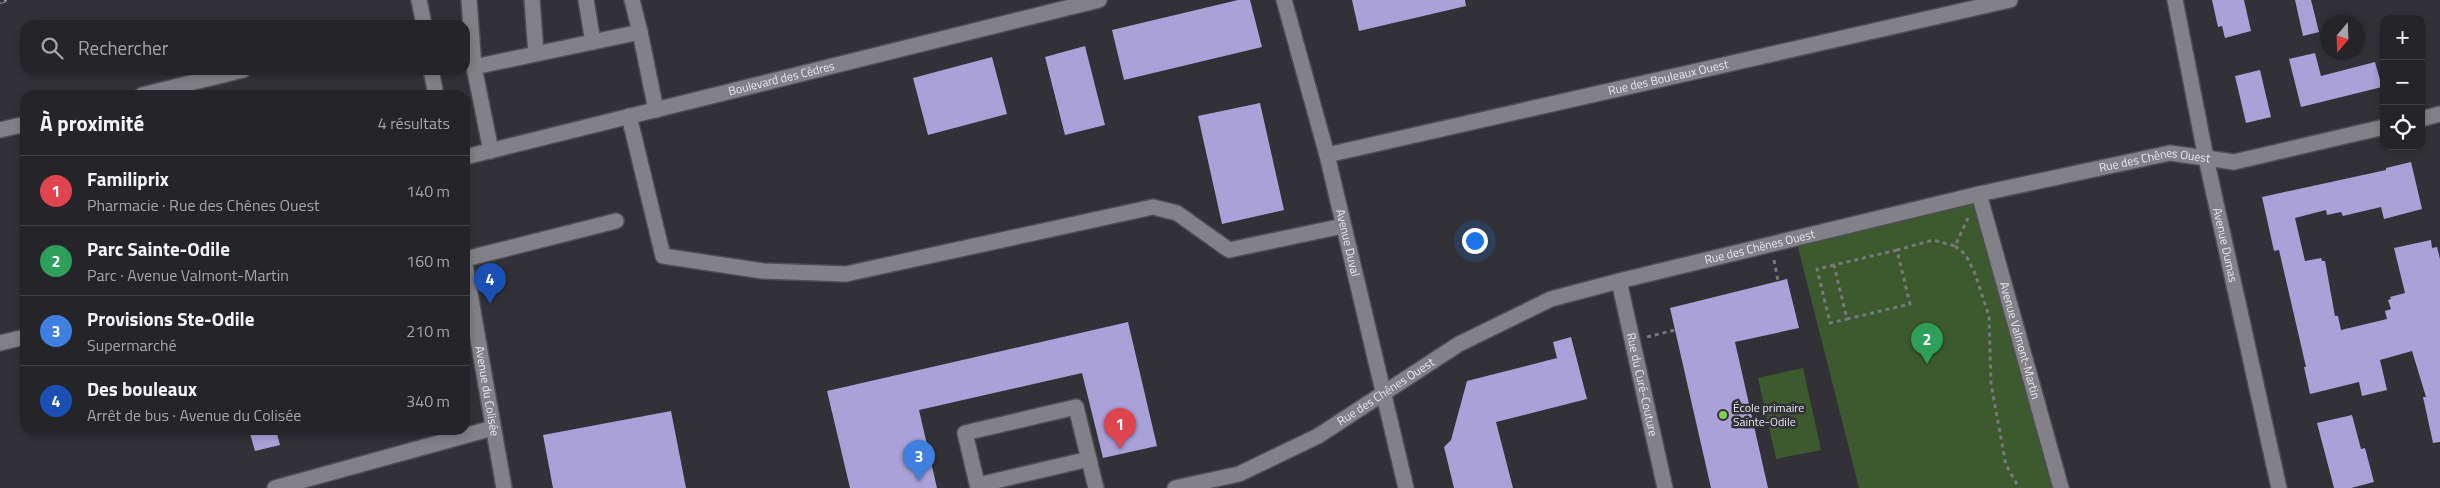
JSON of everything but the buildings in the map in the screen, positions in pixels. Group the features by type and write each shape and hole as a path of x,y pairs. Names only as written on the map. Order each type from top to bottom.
{"street":[{"path":"419,0 423,20"},
{"path":"469,0 474,67 491,151"},
{"path":"532,0 536,53"},
{"path":"586,0 593,42"},
{"path":"632,0 656,110"},
{"name":"Boulevard des Cèdres","path":"470,156 1099,0"},
{"name":"Avenue Duval","path":"1284,0 1327,155 1406,488"},
{"name":"Rue des Bouleaux Ouest","path":"1327,155 2010,0"},
{"name":"Avenue Dumas","path":"2174,0 2206,158 2279,488"},
{"path":"474,67 640,32"},
{"path":"162,90 223,75"},
{"path":"432,75 435,90"},
{"path":"628,116 663,256 763,271 846,274 1153,207 1177,213 1229,250 1344,226"},
{"path":"2425,119 2439,118"},
{"path":"0,130 20,125"},
{"name":"Rue des Chênes Ouest","path":"1175,488 1239,474 1318,436 1459,344 1550,300 1618,280 1979,194 2170,153 2234,162 2380,129"},
{"name":"Avenue Valmont-Martin","path":"1979,194 2061,488"},
{"path":"470,258 616,221"},
{"name":"Rue du Curé-Couture","path":"1618,280 1665,488"},
{"name":"Avenue du Colisée","path":"470,293 504,488"},
{"path":"0,343 20,338"},
{"path":"1089,459 978,487 965,433 1076,407 1089,459 1096,488"},
{"path":"470,434 493,428"},
{"path":"275,488 468,435"}],"path":[{"path":"1956,246 1979,194"},
{"path":"1897,250 1910,304 1830,323 1817,269 1933,240 1956,246 1965,254 1974,271 1988,316 1991,384 2006,464 2019,488"},
{"path":"1834,265 1847,319"},
{"path":"1632,341 1675,330"}],"green space":[{"path":"1979,194 2061,488 1859,488 1796,239"},
{"path":"1803,368 1821,450 1776,459 1758,378"}],"railway":[{"path":"0,1 4,0"}],"place":[{"name":"Des bouleaux","path":"490,304"},
{"name":"Parc Sainte-Odile","path":"1927,364"},
{"name":"École primaire Sainte-Odile","path":"1723,415"},
{"name":"Familiprix","path":"1120,449"},
{"name":"Provisions Ste-Odile","path":"919,481"}]}
